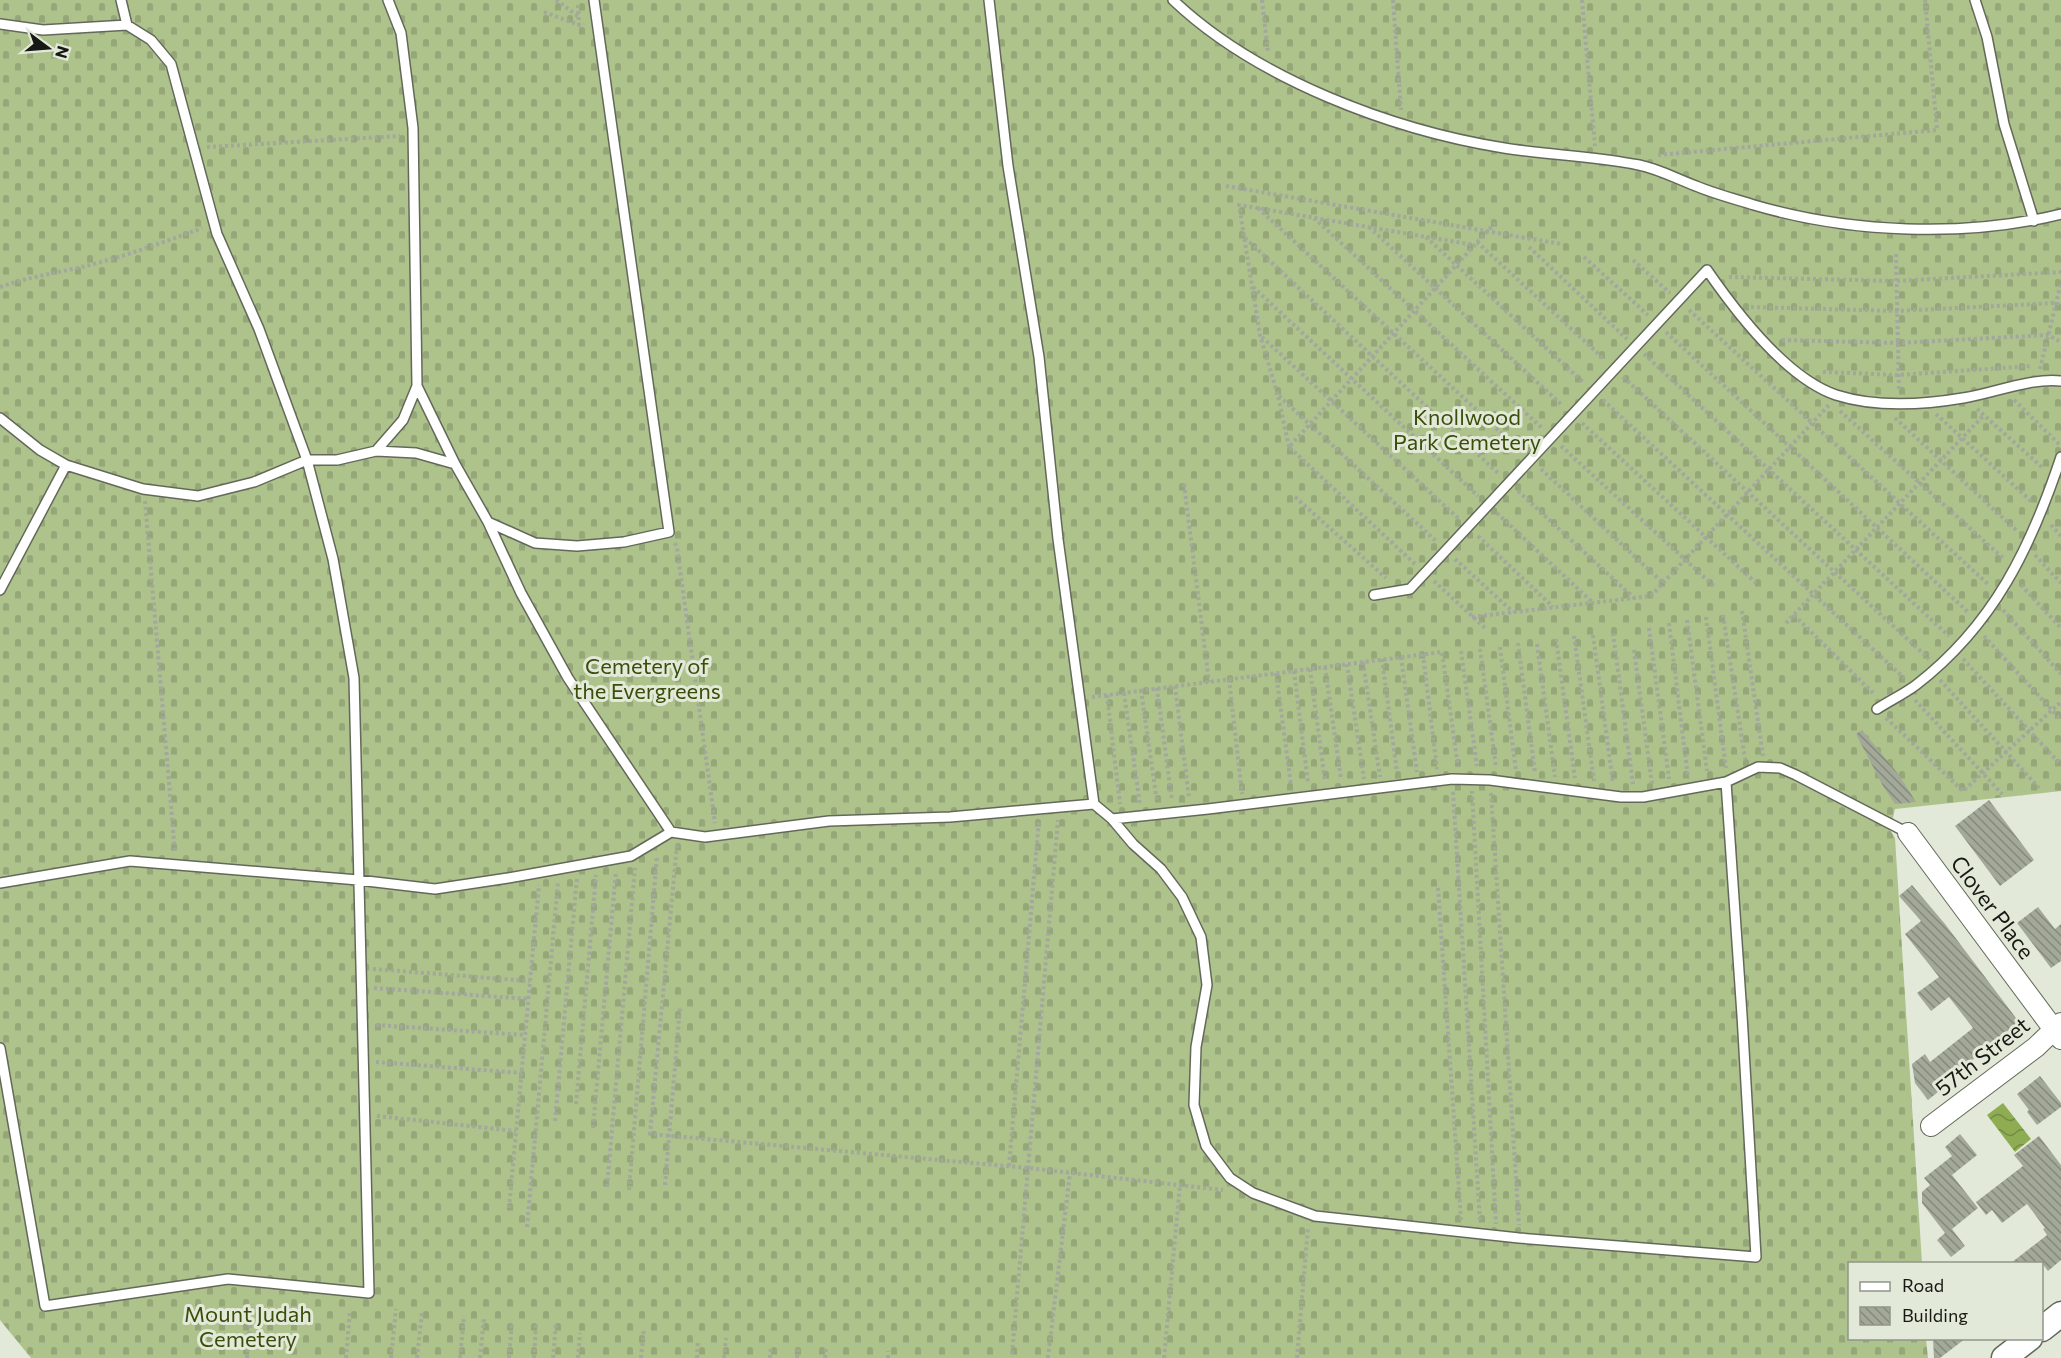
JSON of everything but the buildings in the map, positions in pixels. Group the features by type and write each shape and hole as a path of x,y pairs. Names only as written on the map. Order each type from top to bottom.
{"street":[{"name":"Clover Place","path":"1908,833 2058,1030"},
{"name":"57th Street","path":"1931,1126 2058,1030"},
{"path":"2043,1328 2061,1314"},
{"path":"2004,1358 2027,1340"}],"lane":[{"path":"122,0 127,26"},
{"path":"376,451 403,420 417,386 413,136 401,33 388,0"},
{"path":"488,522 535,543 577,546 624,542 669,532 594,0"},
{"path":"988,0 1008,166 1039,357 1058,539 1094,804 1161,869 1182,897 1201,937 1207,985 1196,1047 1194,1105 1206,1146 1230,1178 1253,1193 1315,1216 1497,1236 1756,1257 1726,782"},
{"path":"1173,0 1217,35 1269,70 1345,104 1439,136 1505,148 1584,156 1640,165 1666,173 1697,187 1757,206 1821,222 1893,229 1973,227 2034,221 2061,214"},
{"path":"1975,0 1987,37 2004,124 2034,221"},
{"path":"0,24 43,30 127,26 151,40 171,64 217,234 259,329 307,460 333,559 354,678 369,1293 228,1279 45,1306 0,1048"},
{"path":"1374,596 1410,589 1707,270 1732,307 1793,371 1833,399 1924,404 1965,398 2037,381 2061,381"},
{"path":"417,386 455,464 488,522 520,593 568,678 675,833"},
{"path":"0,418 40,450 66,465 144,489 198,496 254,482 307,460 337,460 376,451 416,453 455,464"},
{"path":"1881,707 1910,689 1957,648 1997,599 2028,544 2061,457"},
{"path":"0,590 66,465"},
{"path":"1112,819 1452,779 1490,780 1621,797 1643,797 1726,782 1764,766 1780,768 1796,775 1891,822 1908,833"},
{"path":"0,883 130,861 358,880 435,889 631,856 675,833 705,837 829,821 950,817 1094,804"}],"path":[{"path":"556,0 579,17"},
{"path":"1262,0 1269,56"},
{"path":"1393,0 1401,114"},
{"path":"1582,0 1595,147"},
{"path":"1652,156 1937,130 1925,0"},
{"path":"544,12 579,25 578,5"},
{"path":"194,147 413,136"},
{"path":"1226,186 1561,244"},
{"path":"1485,628 1289,447 1278,396 1260,335 1239,205 1476,244 1615,369 1934,668 2039,788"},
{"path":"1258,208 1663,583"},
{"path":"1314,218 1715,588"},
{"path":"1289,447 1495,223"},
{"path":"0,287 25,278 83,267 124,256 214,224"},
{"path":"1426,237 1813,595 1910,689 2002,794"},
{"path":"1245,238 1635,598"},
{"path":"1529,248 1856,550 1957,648 2061,765"},
{"path":"1896,254 1899,404"},
{"path":"1584,257 1877,528 1977,624 2061,720"},
{"path":"1633,260 1900,503 1997,599 2061,674"},
{"path":"1712,277 1896,281 2061,272"},
{"path":"2037,381 2061,283"},
{"path":"1252,286 1593,603"},
{"path":"1732,307 1897,311 2056,303 2061,306"},
{"path":"1260,335 1554,607"},
{"path":"1762,339 1898,343 2048,335 2061,342"},
{"path":"1793,371 1898,375 2040,366"},
{"path":"2003,389 2061,446"},
{"path":"1278,396 1513,612"},
{"path":"1965,398 2054,478"},
{"path":"1472,616 1651,596 1833,399 2013,572 2061,628"},
{"path":"1879,402 2028,544 2061,583"},
{"path":"1924,404 2041,510"},
{"path":"1786,623 1984,415"},
{"path":"1184,484 1209,682"},
{"path":"144,489 176,865"},
{"path":"1295,497 1400,591"},
{"path":"669,532 677,548 717,835"},
{"path":"1742,611 1764,766"},
{"path":"1723,615 1747,772"},
{"path":"1794,615 1963,791 2061,702"},
{"path":"1706,617 1726,765 1726,782"},
{"path":"1687,620 1707,772"},
{"path":"1669,623 1689,778"},
{"path":"1649,628 1669,783"},
{"path":"1612,633 1634,788"},
{"path":"1593,635 1614,787"},
{"path":"1574,636 1594,784"},
{"path":"1556,639 1575,782"},
{"path":"1518,643 1535,775"},
{"path":"1537,644 1556,778"},
{"path":"1500,647 1516,772"},
{"path":"1480,649 1497,770"},
{"path":"1634,650 1652,786"},
{"path":"1461,651 1478,770"},
{"path":"1079,698 1442,652 1458,770"},
{"path":"1423,654 1438,771"},
{"path":"1401,657 1419,784"},
{"path":"1382,659 1399,786"},
{"path":"1363,662 1382,788"},
{"path":"1347,664 1365,790"},
{"path":"1325,667 1343,792"},
{"path":"1310,669 1327,794"},
{"path":"1294,671 1308,787"},
{"path":"1276,673 1292,789"},
{"path":"1229,679 1242,794"},
{"path":"1175,686 1190,800"},
{"path":"1157,688 1173,802"},
{"path":"1141,690 1157,804"},
{"path":"1124,693 1140,806"},
{"path":"1107,695 1120,807"},
{"path":"1452,779 1480,1234"},
{"path":"1471,779 1497,1236"},
{"path":"1490,780 1519,1238"},
{"path":"1012,1354 1059,807"},
{"path":"1009,1166 1040,808"},
{"path":"675,833 650,1134 1009,1166 1253,1193"},
{"path":"628,1190 658,840"},
{"path":"607,1187 636,853"},
{"path":"593,1128 617,858"},
{"path":"576,1104 597,862"},
{"path":"555,1121 579,865"},
{"path":"527,1227 559,869"},
{"path":"509,1208 540,873"},
{"path":"1438,888 1462,1232"},
{"path":"360,968 530,981"},
{"path":"361,987 529,999"},
{"path":"664,1185 680,1007"},
{"path":"362,1024 525,1035"},
{"path":"363,1061 522,1073"},
{"path":"364,1115 516,1131"},
{"path":"1048,1358 1070,1173"},
{"path":"1164,1358 1180,1185"},
{"path":"1297,1358 1309,1214"},
{"path":"247,1358 252,1304"},
{"path":"391,1358 396,1309"},
{"path":"346,1358 350,1310"},
{"path":"417,1358 422,1313"},
{"path":"460,1358 464,1316"},
{"path":"480,1358 484,1318"},
{"path":"509,1358 512,1322"},
{"path":"534,1358 536,1324"},
{"path":"553,1358 556,1324"},
{"path":"641,1358 644,1328"},
{"path":"578,1358 580,1333"},
{"path":"724,1358 726,1338"},
{"path":"697,1358 698,1341"},
{"path":"770,1358 771,1347"},
{"path":"825,1358 826,1347"},
{"path":"797,1358 798,1349"},
{"path":"888,1351 888,1358"}],"green space":[{"name":"Cemetery of the Evergreens","path":"0,0 2061,0 2061,791 1895,809 1890,830 1895,838 1922,1262 1848,1262 1848,1340 1926,1340 1928,1358 31,1358 0,1320"}],"water":[{"path":"2003,1103 2031,1139 2015,1152 1987,1115"}],"park label":[{"name":"Knollwood Park Cemetery","path":"1467,428"},
{"name":"Mount Judah Cemetery","path":"248,1326"}]}
